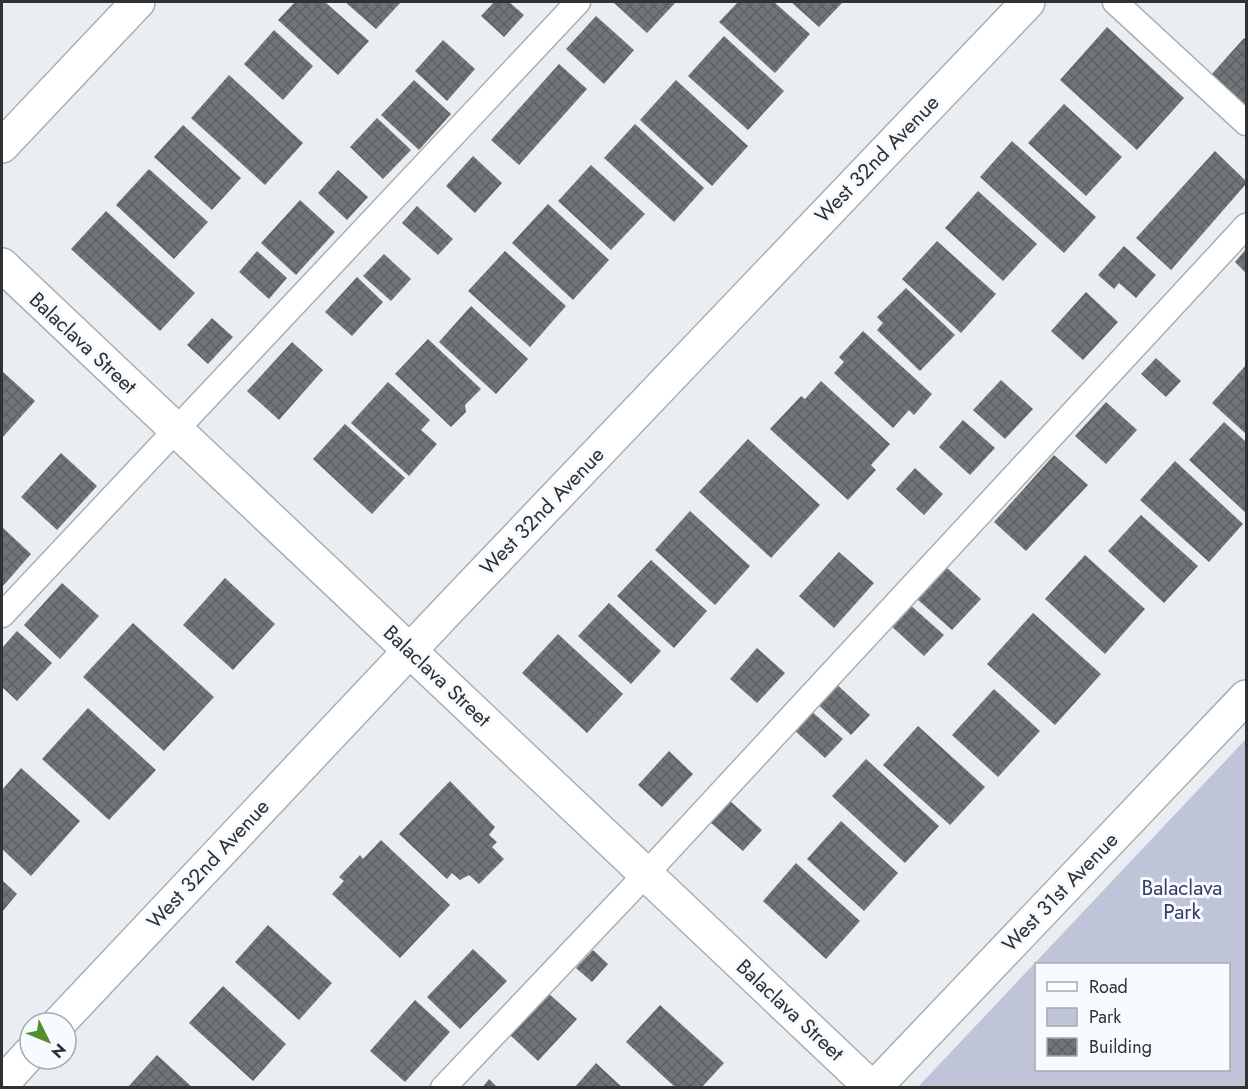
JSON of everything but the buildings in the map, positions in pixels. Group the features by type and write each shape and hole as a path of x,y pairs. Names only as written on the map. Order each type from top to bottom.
{"street":[{"path":"2,146 138,2"},
{"name":"West 32nd Avenue","path":"70,1011 1028,2"},
{"name":"Balaclava Street","path":"2,265 873,1088"},
{"name":"West 31st Avenue","path":"873,1088 1246,697"},
{"path":"2,1084 18,1066"}],"lane":[{"path":"2,615 578,2"},
{"path":"1115,2 1246,123"},
{"path":"443,1088 646,874 1246,226"}],"green space":[{"name":"Balaclava Park","path":"1246,739 1246,1087 918,1087"}]}
